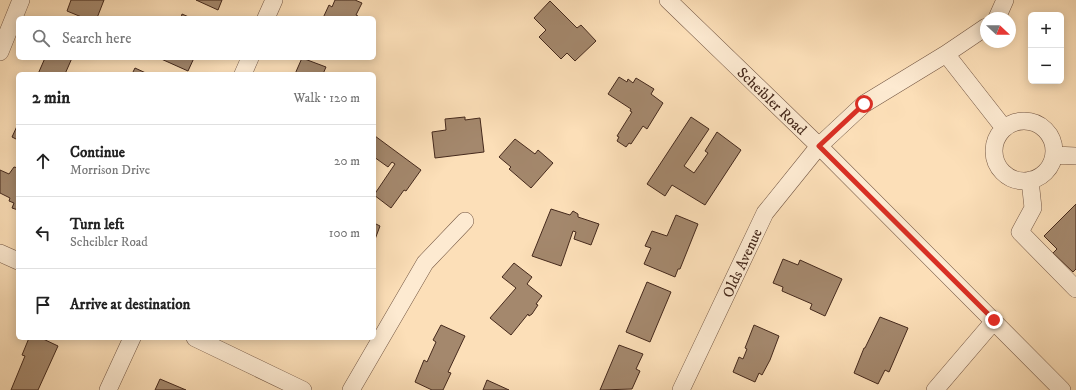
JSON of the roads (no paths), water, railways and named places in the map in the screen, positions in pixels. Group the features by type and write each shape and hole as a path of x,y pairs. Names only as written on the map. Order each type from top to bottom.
{"street":[{"path":"0,52 21,0"},
{"path":"267,16 274,0"},
{"name":"Scheibler Road","path":"668,0 819,146 994,320 1062,390"},
{"path":"1000,12 1005,0"},
{"name":"Olds Avenue","path":"681,390 765,213 819,146 864,104 946,54 980,31"},
{"path":"946,54 1004,128"},
{"path":"244,72 249,60"},
{"path":"1021,120 1039,124 1046,130 1051,137 1054,146 1054,155 1046,172 1039,178 1020,181 1010,178 1003,172 997,164 994,155 998,136 1004,128 1021,120"},
{"path":"1054,155 1076,156"},
{"path":"1030,180 1033,208 1020,232 1076,289"},
{"path":"351,390 425,263 465,221"},
{"path":"0,253 16,259"},
{"path":"935,390 994,320"},
{"path":"108,390 131,340"},
{"path":"199,340 303,390"}]}
